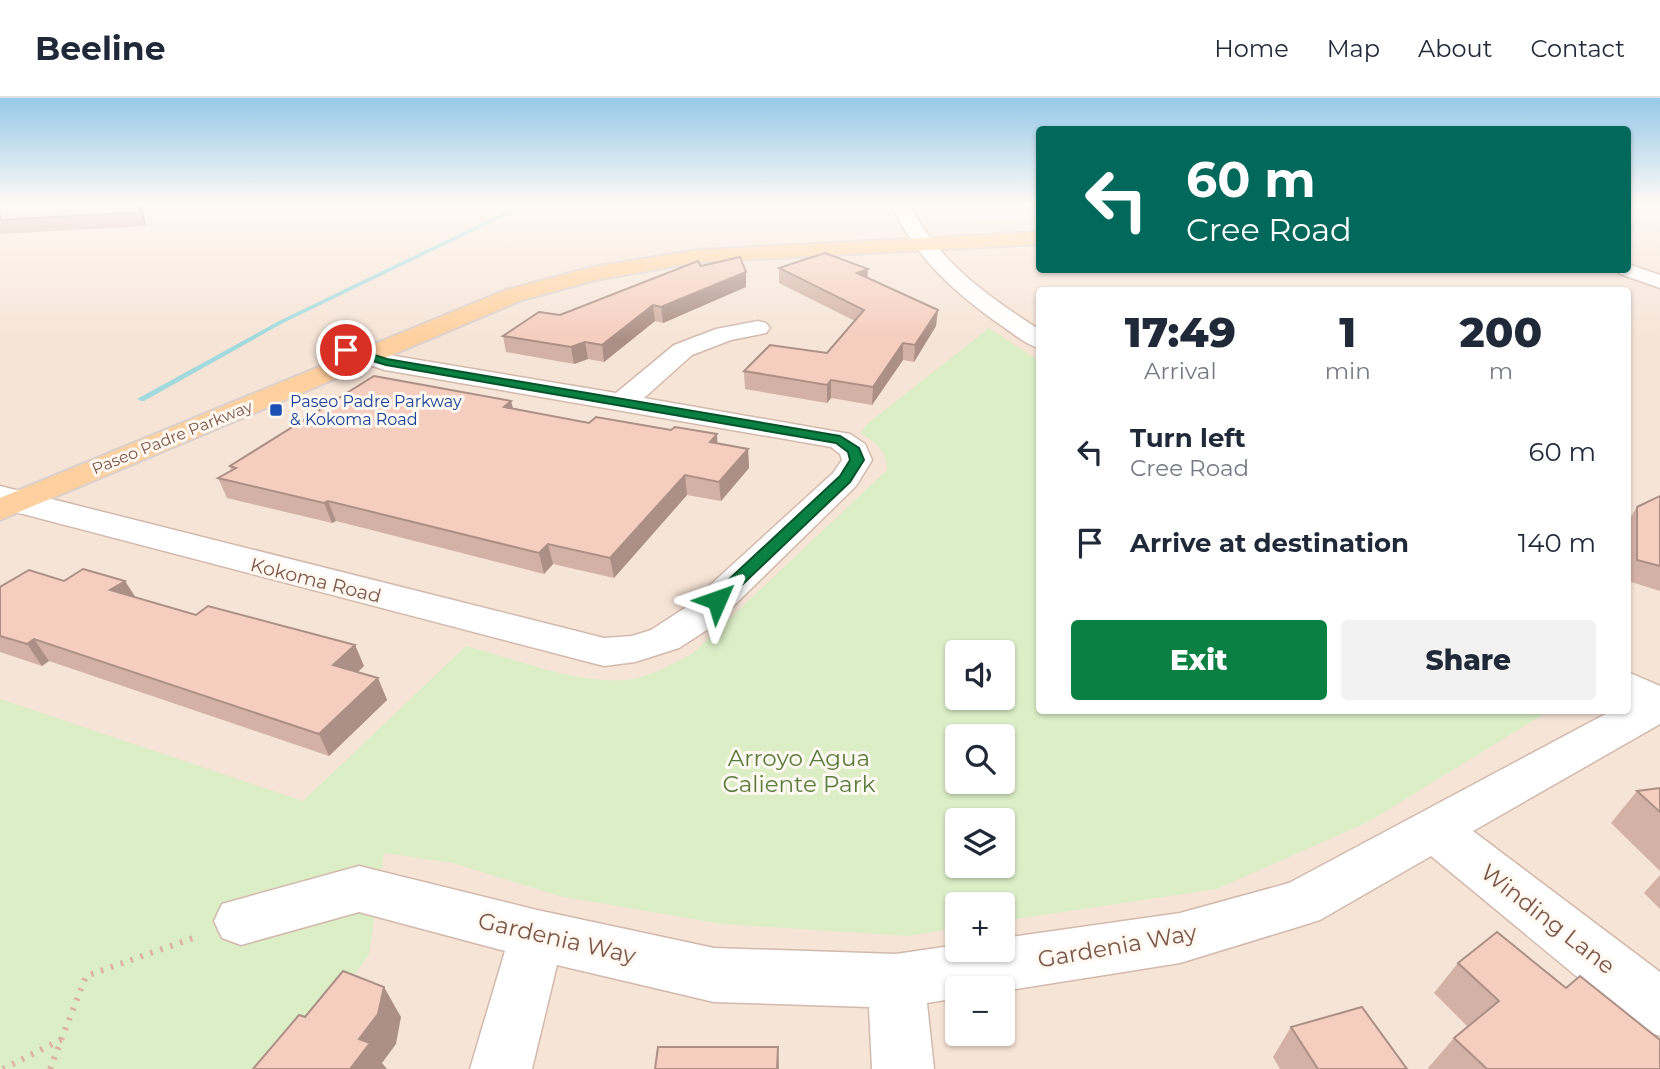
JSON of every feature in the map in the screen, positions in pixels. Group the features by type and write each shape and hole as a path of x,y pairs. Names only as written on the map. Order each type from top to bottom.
{"main road":[{"name":"Paseo Padre Parkway","path":"4,500 358,353 514,295 593,274 698,256 799,248"}],"street":[{"path":"929,248 973,293 1036,338"},
{"path":"1631,271 1660,282"},
{"path":"358,353 386,362 623,402 683,350 725,334 758,328"},
{"name":"Kokoma Road","path":"4,500 571,646 604,652 635,649 665,639 699,617 845,479 857,460 854,450 840,440 623,402"},
{"path":"1631,689 1660,706"},
{"name":"Gardenia Way","path":"241,921 359,889 537,935 714,975 896,981 1180,938 1301,903 1660,706"},
{"name":"Winding Lane","path":"1436,831 1660,1008"},
{"path":"501,1069 537,935"},
{"path":"896,981 903,1069"}],"path":[{"path":"50,1069 86,976 241,921"},
{"path":"3,1069 64,1038"}],"shaded area":[{"path":"0,248 1036,248 1036,273 1631,273 1631,248 1660,248 1660,1069 0,1069"}],"green space":[{"name":"Arroyo Agua Caliente Park","path":"989,328 1036,359 1036,714 1544,714 1368,822 1217,889 1015,919 1015,892 945,892 945,930 908,936 722,924 559,896 453,863 384,853 369,955 282,1069 0,1069 0,699 303,801 466,646 545,669 606,680 643,677 692,654 887,470 883,452 861,433 866,425"}],"building":[{"path":"825,253 868,269 857,273 938,310 915,345 903,343 873,387 831,380 827,385 744,371 770,345 827,353 864,310 779,268"},
{"path":"740,257 746,272 661,307 653,305 602,345 585,342 571,347 503,336 539,312 560,315 698,261 701,266"},
{"path":"374,376 511,401 504,407 589,423 596,417 671,430 675,427 717,434 710,442 748,449 719,482 685,475 610,558 548,544 539,553 328,501 324,503 218,478 236,468 230,466"},
{"path":"1660,496 1660,566 1637,560 1637,507"},
{"path":"83,569 125,581 110,590 196,615 208,606 355,645 333,665 378,678 319,734 34,639 27,644 0,636 0,587 29,570 64,581"},
{"path":"1660,788 1660,812 1637,791"},
{"path":"1497,932 1566,988 1580,976 1660,1040 1660,1069 1487,1069 1454,1038 1499,1001 1458,963"},
{"path":"343,971 384,987 378,1014 359,1039 370,1043 350,1069 253,1069 299,1015 305,1017"},
{"path":"1362,1007 1407,1069 1318,1069 1291,1027"},
{"path":"658,1047 778,1047 777,1069 655,1069"}],"waterway":[{"path":"141,399 281,322 434,248"}],"place":[{"name":"Paseo Padre Parkway & Kokoma Road","path":"276,410"}],"route":[{"path":"346,350 386,362 840,440 854,450 857,460 845,479 717,600"}]}
